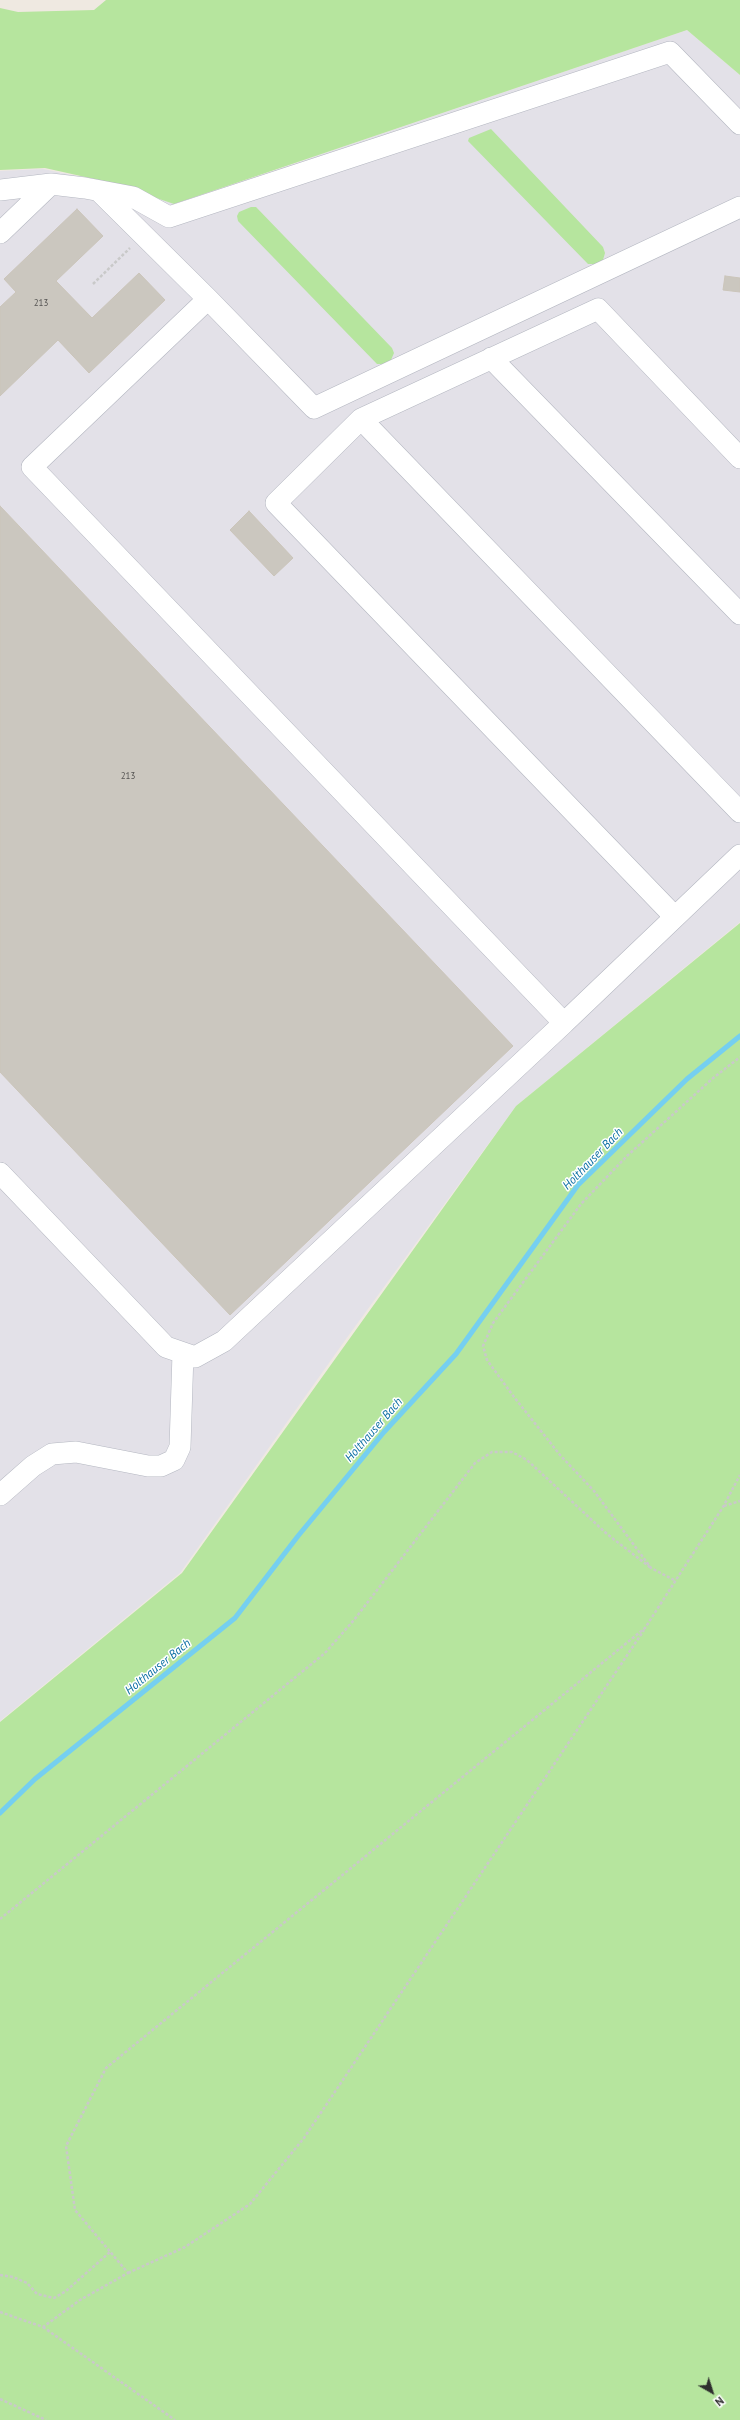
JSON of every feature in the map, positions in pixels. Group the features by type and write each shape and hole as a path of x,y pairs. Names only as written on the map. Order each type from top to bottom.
{"lane":[{"path":"0,190 51,184 98,191 133,197 169,217 670,52 740,124"},
{"path":"0,233 51,184"},
{"path":"98,191 208,299 314,408 740,207"},
{"path":"208,299 32,467 564,1023"},
{"path":"675,917 276,503 361,419 598,309 740,458"},
{"path":"491,358 740,614"},
{"path":"361,419 740,812"},
{"path":"0,1173 166,1347 196,1357 224,1341 564,1023 740,855"},
{"path":"0,1495 33,1466 52,1454 76,1452 148,1466 161,1466 174,1460 180,1447 183,1353"}],"path":[{"path":"93,284 143,235"},
{"path":"651,1568 594,1492 560,1455 514,1397 487,1360 483,1346 493,1323 534,1264 581,1204 627,1156 712,1079 740,1057"},
{"path":"0,1919 325,1653 354,1620 475,1462 492,1452 512,1452 527,1460 607,1534 651,1568 674,1580"},
{"path":"43,2327 80,2300 128,2273 185,2247 250,2204 304,2138 645,1628 674,1580 723,1507 740,1475"},
{"path":"723,1507 740,1501"},
{"path":"128,2273 75,2210 66,2146 106,2068 645,1628"},
{"path":"0,2275 13,2277 27,2283 37,2294 54,2298 66,2291 110,2252"},
{"path":"0,2312 43,2327 175,2420"},
{"path":"0,2399 46,2420"}],"shaded area":[{"path":"687,30 740,75 740,922 516,1106 346,1339 180,1573 0,1721 0,171 43,169 111,183 175,204"}],"green space":[{"path":"106,0 740,0 740,75 687,30 174,204 112,183 45,168 0,170 0,8 18,12 94,10"},
{"path":"491,129 603,247 605,253 603,260 596,264 588,264 468,141 469,138"},
{"path":"251,207 256,207 392,348 394,353 391,360 384,364 377,364 238,221 237,216 239,212"},
{"path":"740,923 740,2420 0,2420 0,1722 182,1573 516,1106"}],"building":[{"path":"77,209 103,236 56,281 92,318 139,273 165,300 89,373 58,340 0,396 0,307 16,292 4,279"},
{"path":"725,276 740,278 740,292 723,290"},
{"path":"0,506 513,1046 230,1315 0,1072"},
{"path":"249,511 293,558 274,576 230,530"}],"waterway":[{"name":"Holthauser Bach","path":"0,1813 35,1779 235,1618 298,1536 384,1432 456,1354 578,1185 687,1079 740,1036"}]}
